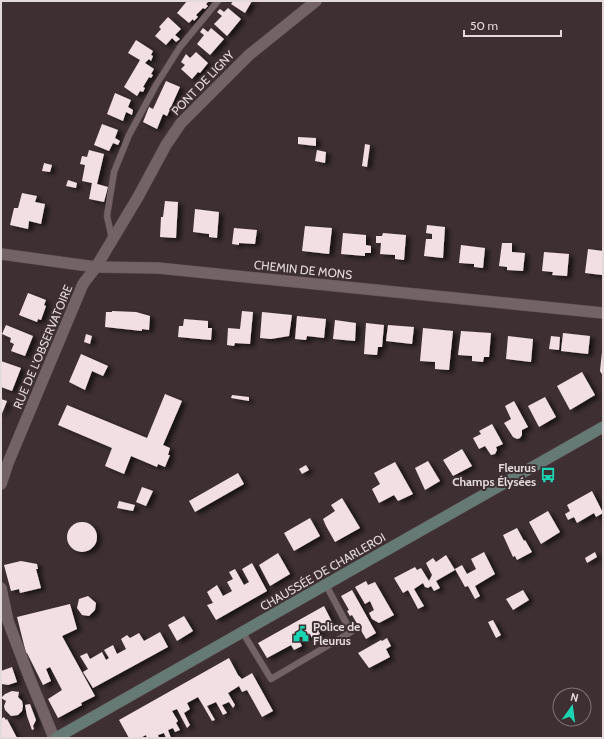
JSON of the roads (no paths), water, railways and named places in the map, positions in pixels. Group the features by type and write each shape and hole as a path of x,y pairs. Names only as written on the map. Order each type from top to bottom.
{"main road":[{"name":"CHAUSSÉE DE CHARLEROI","path":"55,738 243,633 603,427"}],"street":[{"name":"PONT DE LIGNY","path":"96,267 138,198 166,145 181,123 249,55 316,1"},
{"name":"CHEMIN DE MONS","path":"1,254 96,267 158,268 603,313"},
{"name":"RUE DE L'OBSERVATOIRE","path":"1,484 8,463 83,284 96,267"},
{"path":"1,588 8,621 55,738"}],"lane":[{"path":"112,239 108,216 114,172 129,135 156,85 180,47 218,1"},
{"path":"243,633 271,679 351,632 326,585"}],"place":[{"name":"Fleurus Champs Élysées","path":"548,475"},
{"name":"Police de Fleurus","path":"301,634"}]}
